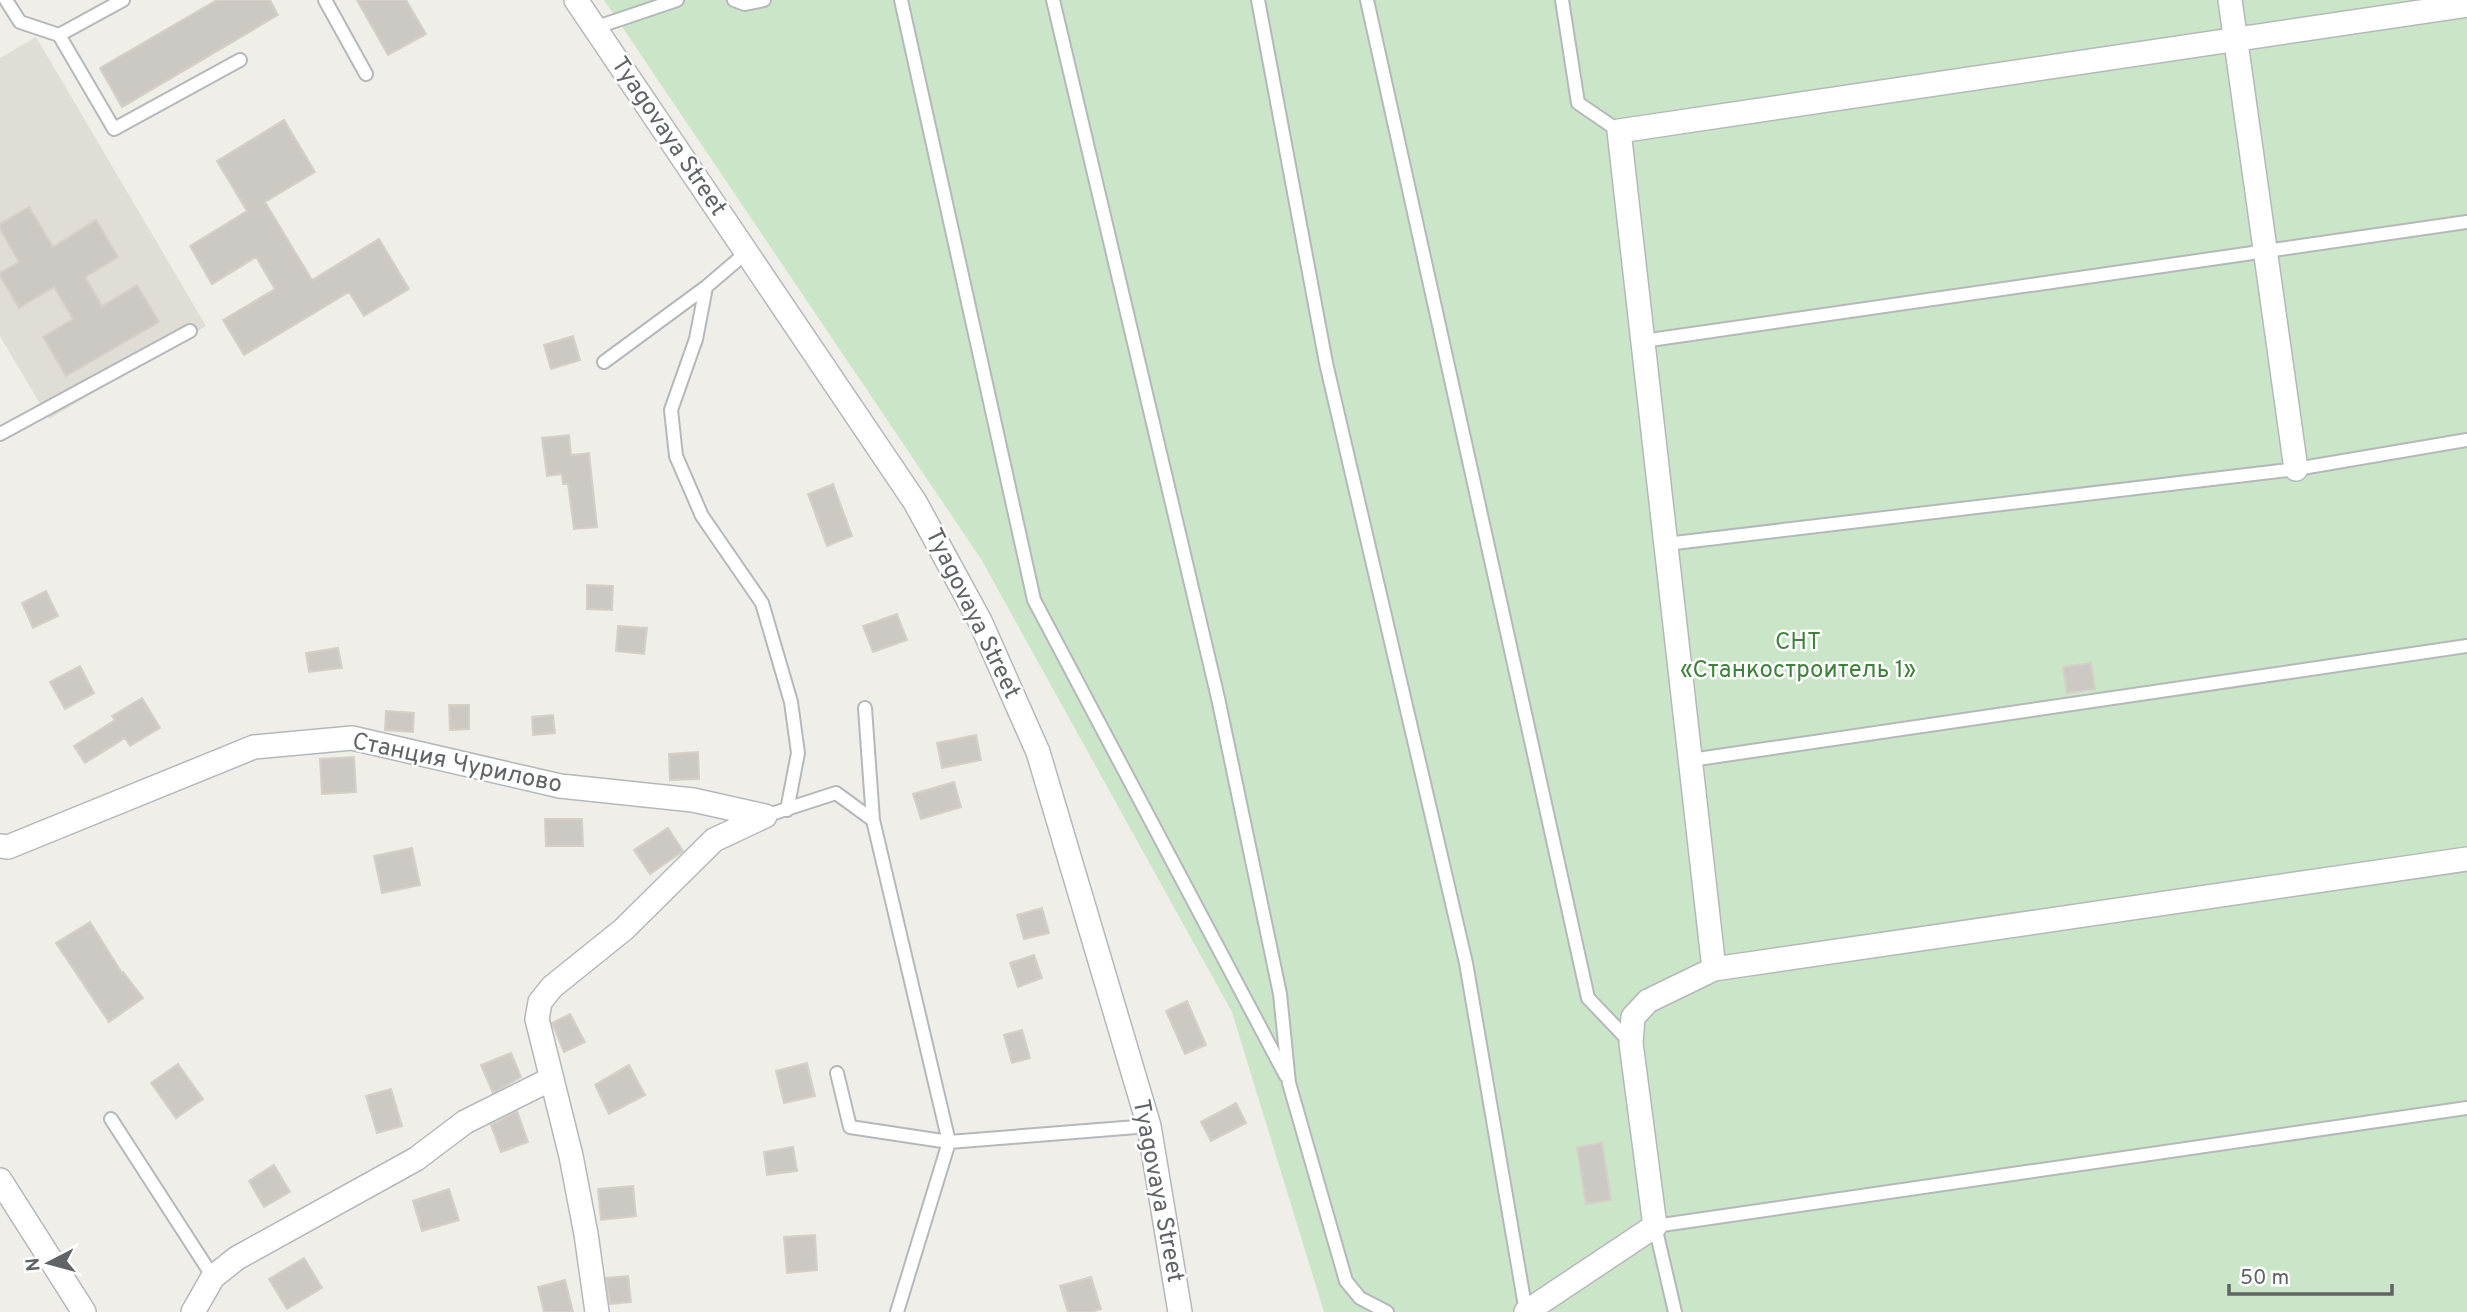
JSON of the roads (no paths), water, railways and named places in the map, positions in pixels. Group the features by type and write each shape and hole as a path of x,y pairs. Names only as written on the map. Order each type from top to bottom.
{"street":[{"name":"Tyagovaya Street","path":"576,0 915,502 980,621 1038,752 1149,1126 1180,1312"},
{"path":"2230,0 2296,469"},
{"path":"1714,969 1619,131 2467,5"},
{"name":"Станция Чурилово","path":"0,846 8,847 254,747 352,738 560,786 692,800 776,813"},
{"path":"597,1312 573,1169 537,1019 540,1002 552,987 624,929 714,840 776,813"},
{"path":"1526,1312 1655,1226 1631,1043 1633,1017 1648,1001 1714,969 2467,859"},
{"path":"193,1312 213,1277 237,1258 416,1159 466,1122 551,1079"},
{"path":"0,1180 84,1312"}],"lane":[{"path":"6,0 20,22 59,35 114,130 240,60"},
{"path":"59,35 123,0"},
{"path":"325,0 366,74"},
{"path":"594,28 677,0"},
{"path":"734,0 745,4 764,0"},
{"path":"901,0 1034,600 1289,1083"},
{"path":"1053,0 1218,698 1280,994 1289,1083 1346,1281 1360,1297 1387,1312"},
{"path":"1258,0 1326,363 1466,963 1526,1312"},
{"path":"1367,0 1588,998 1631,1043"},
{"path":"1562,0 1578,103 1619,131"},
{"path":"1643,341 2467,222"},
{"path":"604,362 706,287 747,252"},
{"path":"706,287 696,339 671,410 676,456 702,516 762,603 791,702 798,753 776,813"},
{"path":"0,434 190,331"},
{"path":"1666,544 2296,469 2467,440"},
{"path":"1690,760 2467,646"},
{"path":"865,708 873,820 948,1142 897,1312"},
{"path":"776,813 836,793 873,820"},
{"path":"837,1073 850,1127 948,1142 1149,1126"},
{"path":"1675,1312 1655,1226 2467,1108"},
{"path":"111,1119 213,1277"}],"park label":[{"name":"СНТ «Станкостроитель 1»","path":"1798,657"}]}
